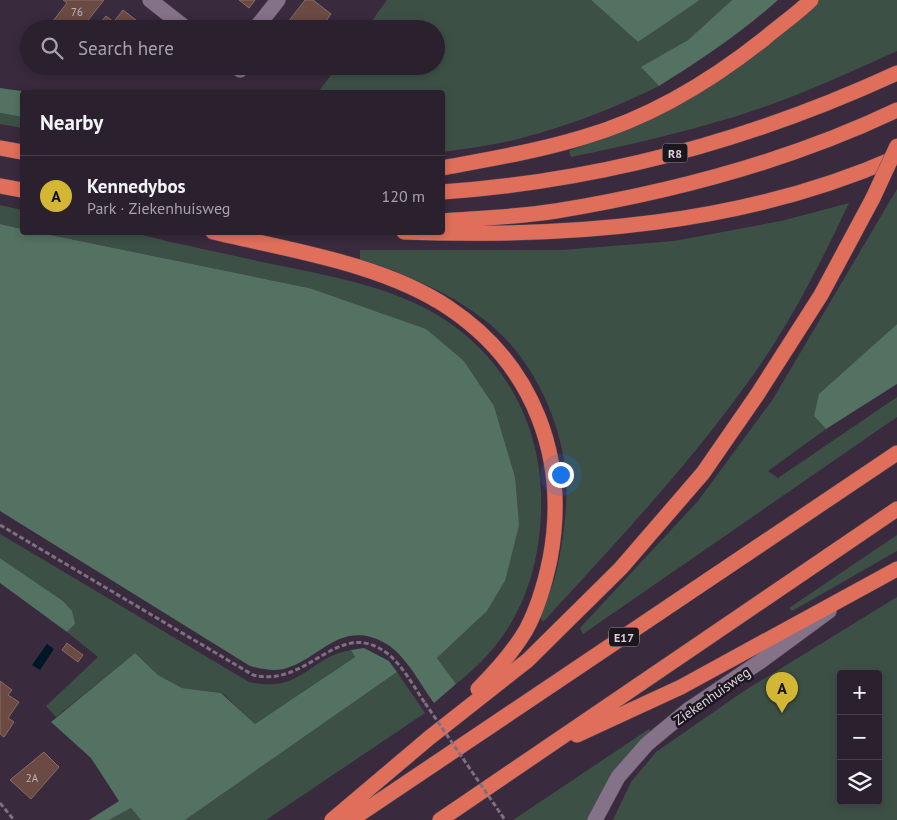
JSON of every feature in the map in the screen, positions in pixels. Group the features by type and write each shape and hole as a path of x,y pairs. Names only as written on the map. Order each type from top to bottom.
{"highway":[{"path":"445,167 524,153 586,137 646,112 694,89 736,61 811,0"},
{"name":"R8","path":"445,192 532,182 650,160 771,124 832,102 897,73"},
{"name":"R8","path":"445,221 554,211 660,191 742,168 852,131 897,110"},
{"path":"332,820 429,738 528,660 621,568 703,473 757,395 820,295 873,198 897,146"},
{"path":"0,148 20,152"},
{"path":"445,232 556,232 716,213 792,195 856,175 897,158"},
{"path":"0,186 20,190"},
{"path":"225,235 362,270 417,290 448,307 478,330 502,354 534,404 548,445 555,494 552,546 539,601 526,630 502,665 429,738"},
{"name":"E17","path":"351,820 897,454"},
{"path":"440,820 897,509"},
{"path":"537,754 681,687 897,569"}],"street":[{"path":"150,0 176,20"},
{"path":"263,20 278,0"},
{"name":"Ziekenhuisweg","path":"595,820 618,777 647,744 688,710 761,661 852,594"}],"path":[{"path":"0,525 253,676 268,678 283,676 304,668 336,646 352,643 379,648 396,662 505,820"},
{"path":"0,803 14,820"}],"green space":[{"path":"387,0 591,0 638,42 700,0 732,0 688,40 642,67 659,86 609,109 540,133 502,143 445,152 445,90 320,90 331,75 445,75 445,20 373,20"},
{"path":"591,0 700,0 638,42"},
{"path":"732,0 778,0 720,46 659,86 641,67 688,40"},
{"path":"816,0 897,0 897,51 817,87 755,110 673,134 571,157 569,151 645,120"},
{"path":"0,88 20,91 20,117 0,113"},
{"path":"0,113 20,117 20,128 0,124"},
{"path":"897,189 897,324 833,382 814,416 826,429 768,471 778,478 897,397 897,417 583,634 580,628 698,501 773,399"},
{"path":"849,203 786,325 740,393 669,482 543,622 540,618 555,578 564,529 566,477 561,445 555,424 538,384 513,348 482,318 439,291 393,270 360,259 360,250 562,250 674,241 781,221"},
{"path":"0,205 20,210 20,229 0,224"},
{"path":"0,224 20,229 20,235 51,235 309,288 426,329 464,361 494,406 515,477 519,525 505,581 487,611 437,658 456,684 434,703 405,661 391,647 368,636 342,638 287,668 273,670 250,666 0,511"},
{"path":"51,235 141,235 363,284 421,306 449,323 474,343 495,366 512,391 526,419 535,449 540,480 541,513 539,539 528,587 519,609 493,649 456,684 437,658 487,611 505,581 515,477 494,406 464,361 309,288"},
{"path":"897,324 897,384 826,429 814,416 819,394"},
{"path":"0,534 249,682 282,683 294,679 336,654 351,650 355,657 255,724 222,693 182,688 158,675 135,653 56,717 46,706 98,657 67,632 75,624 63,601 0,558"},
{"path":"897,535 897,551 792,611 789,608"},
{"path":"0,558 63,601 72,611 75,624 67,632 0,583"},
{"path":"897,597 897,820 613,820 631,782 656,752 744,691"},
{"path":"364,648 389,661 397,672 185,820 141,820 131,808 109,820 89,820 119,801 91,758 51,722 135,653 158,675 182,688 221,693 255,724 355,657 351,650"},
{"path":"397,672 425,713 266,820 185,820"},
{"path":"649,729 651,732 606,784 587,820 513,820"},
{"path":"131,808 141,820 109,820"}],"water":[{"path":"47,644 54,649 40,670 32,665"}],"building":[{"path":"63,0 104,0 88,20 54,20 67,3"},
{"path":"239,0 255,0 249,8"},
{"path":"305,0 313,0 331,14 327,20 290,20"},
{"path":"123,10 136,20 115,20"},
{"path":"106,16 111,20 103,20"},
{"path":"67,643 83,655 78,662 62,650"},
{"path":"0,681 12,690 8,695 19,702 8,718 14,722 4,737 0,734"},
{"path":"44,752 59,767 31,799 10,780"}],"place":[{"name":"Kennedybos","path":"782,713"}]}
